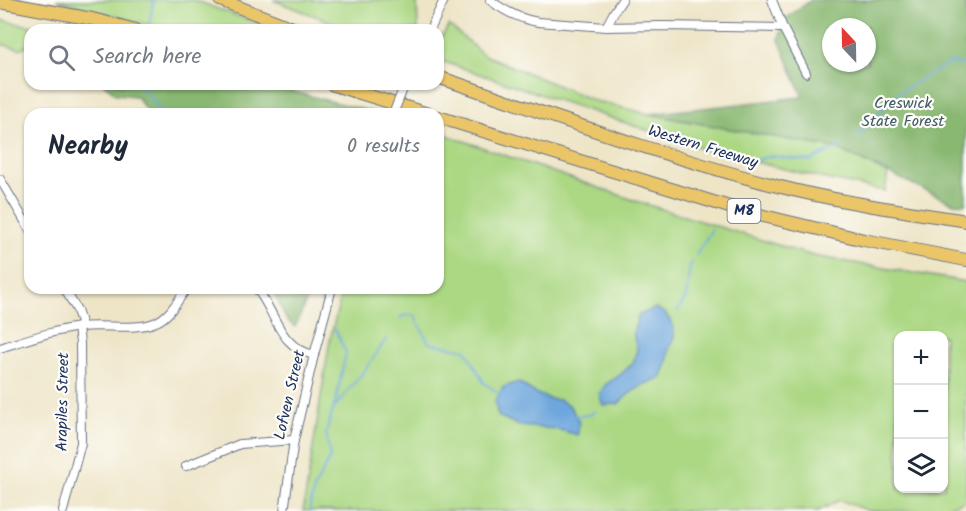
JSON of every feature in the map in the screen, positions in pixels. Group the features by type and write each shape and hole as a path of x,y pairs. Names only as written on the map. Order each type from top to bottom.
{"highway":[{"path":"220,0 282,24"},
{"path":"0,2 110,24"},
{"name":"Western Freeway","path":"444,79 661,152 778,186 875,207 966,221"},
{"path":"350,90 409,108"},
{"name":"M8","path":"444,119 739,210 864,240 966,260"}],"street":[{"path":"433,24 444,0"},
{"path":"490,0 508,12 528,20 606,27 783,28"},
{"path":"606,27 622,0"},
{"path":"772,0 783,28 806,73"},
{"path":"395,108 403,90"},
{"path":"0,179 24,220"},
{"path":"0,195 12,200"},
{"name":"Arapiles Street","path":"63,511 81,439 80,327 78,312 68,294"},
{"path":"0,348 80,327 138,326 153,323 167,314 182,294"},
{"path":"260,294 288,341 298,349 314,355"},
{"name":"Lofven Street","path":"285,511 294,440 330,294"},
{"path":"186,466 240,444 294,440"}],"green space":[{"path":"56,0 194,0 259,24 145,24"},
{"path":"273,0 417,0 418,24 336,24"},
{"name":"Creswick State Forest","path":"811,0 966,0 966,204 953,203 835,148 648,114 803,97 779,40 784,20"},
{"path":"0,20 24,25 24,47 20,49 0,44"},
{"path":"449,25 484,55 595,101 648,114 835,148 888,173 885,191 706,150 444,62 444,33"},
{"path":"111,90 287,90 357,108 145,108 136,96 116,94"},
{"path":"444,134 642,203 813,256 966,282 966,501 935,511 868,511 840,500 818,511 303,511 330,339 341,294 444,294"},
{"path":"275,294 309,294 295,327 286,319"}],"water":[{"path":"656,308 666,314 674,327 674,339 662,377 643,385 618,404 603,405 599,394 606,384 633,363 637,350 633,332 639,315"},
{"path":"518,382 535,393 569,405 579,421 578,435 556,429 520,426 498,416 495,402 503,387"}],"waterway":[{"path":"149,24 154,0"},
{"path":"857,137 898,93 949,63 966,64"},
{"path":"143,90 159,108"},
{"path":"744,164 771,156 810,161 841,146"},
{"path":"696,255 712,229"},
{"path":"678,311 686,297 692,262"},
{"path":"319,294 323,304"},
{"path":"400,319 402,316 414,315 429,343 466,350 484,383 500,394"},
{"path":"309,511 314,489 330,457 326,433 346,353 335,329"},
{"path":"334,408 387,338"},
{"path":"575,416 590,415 595,411"}]}
